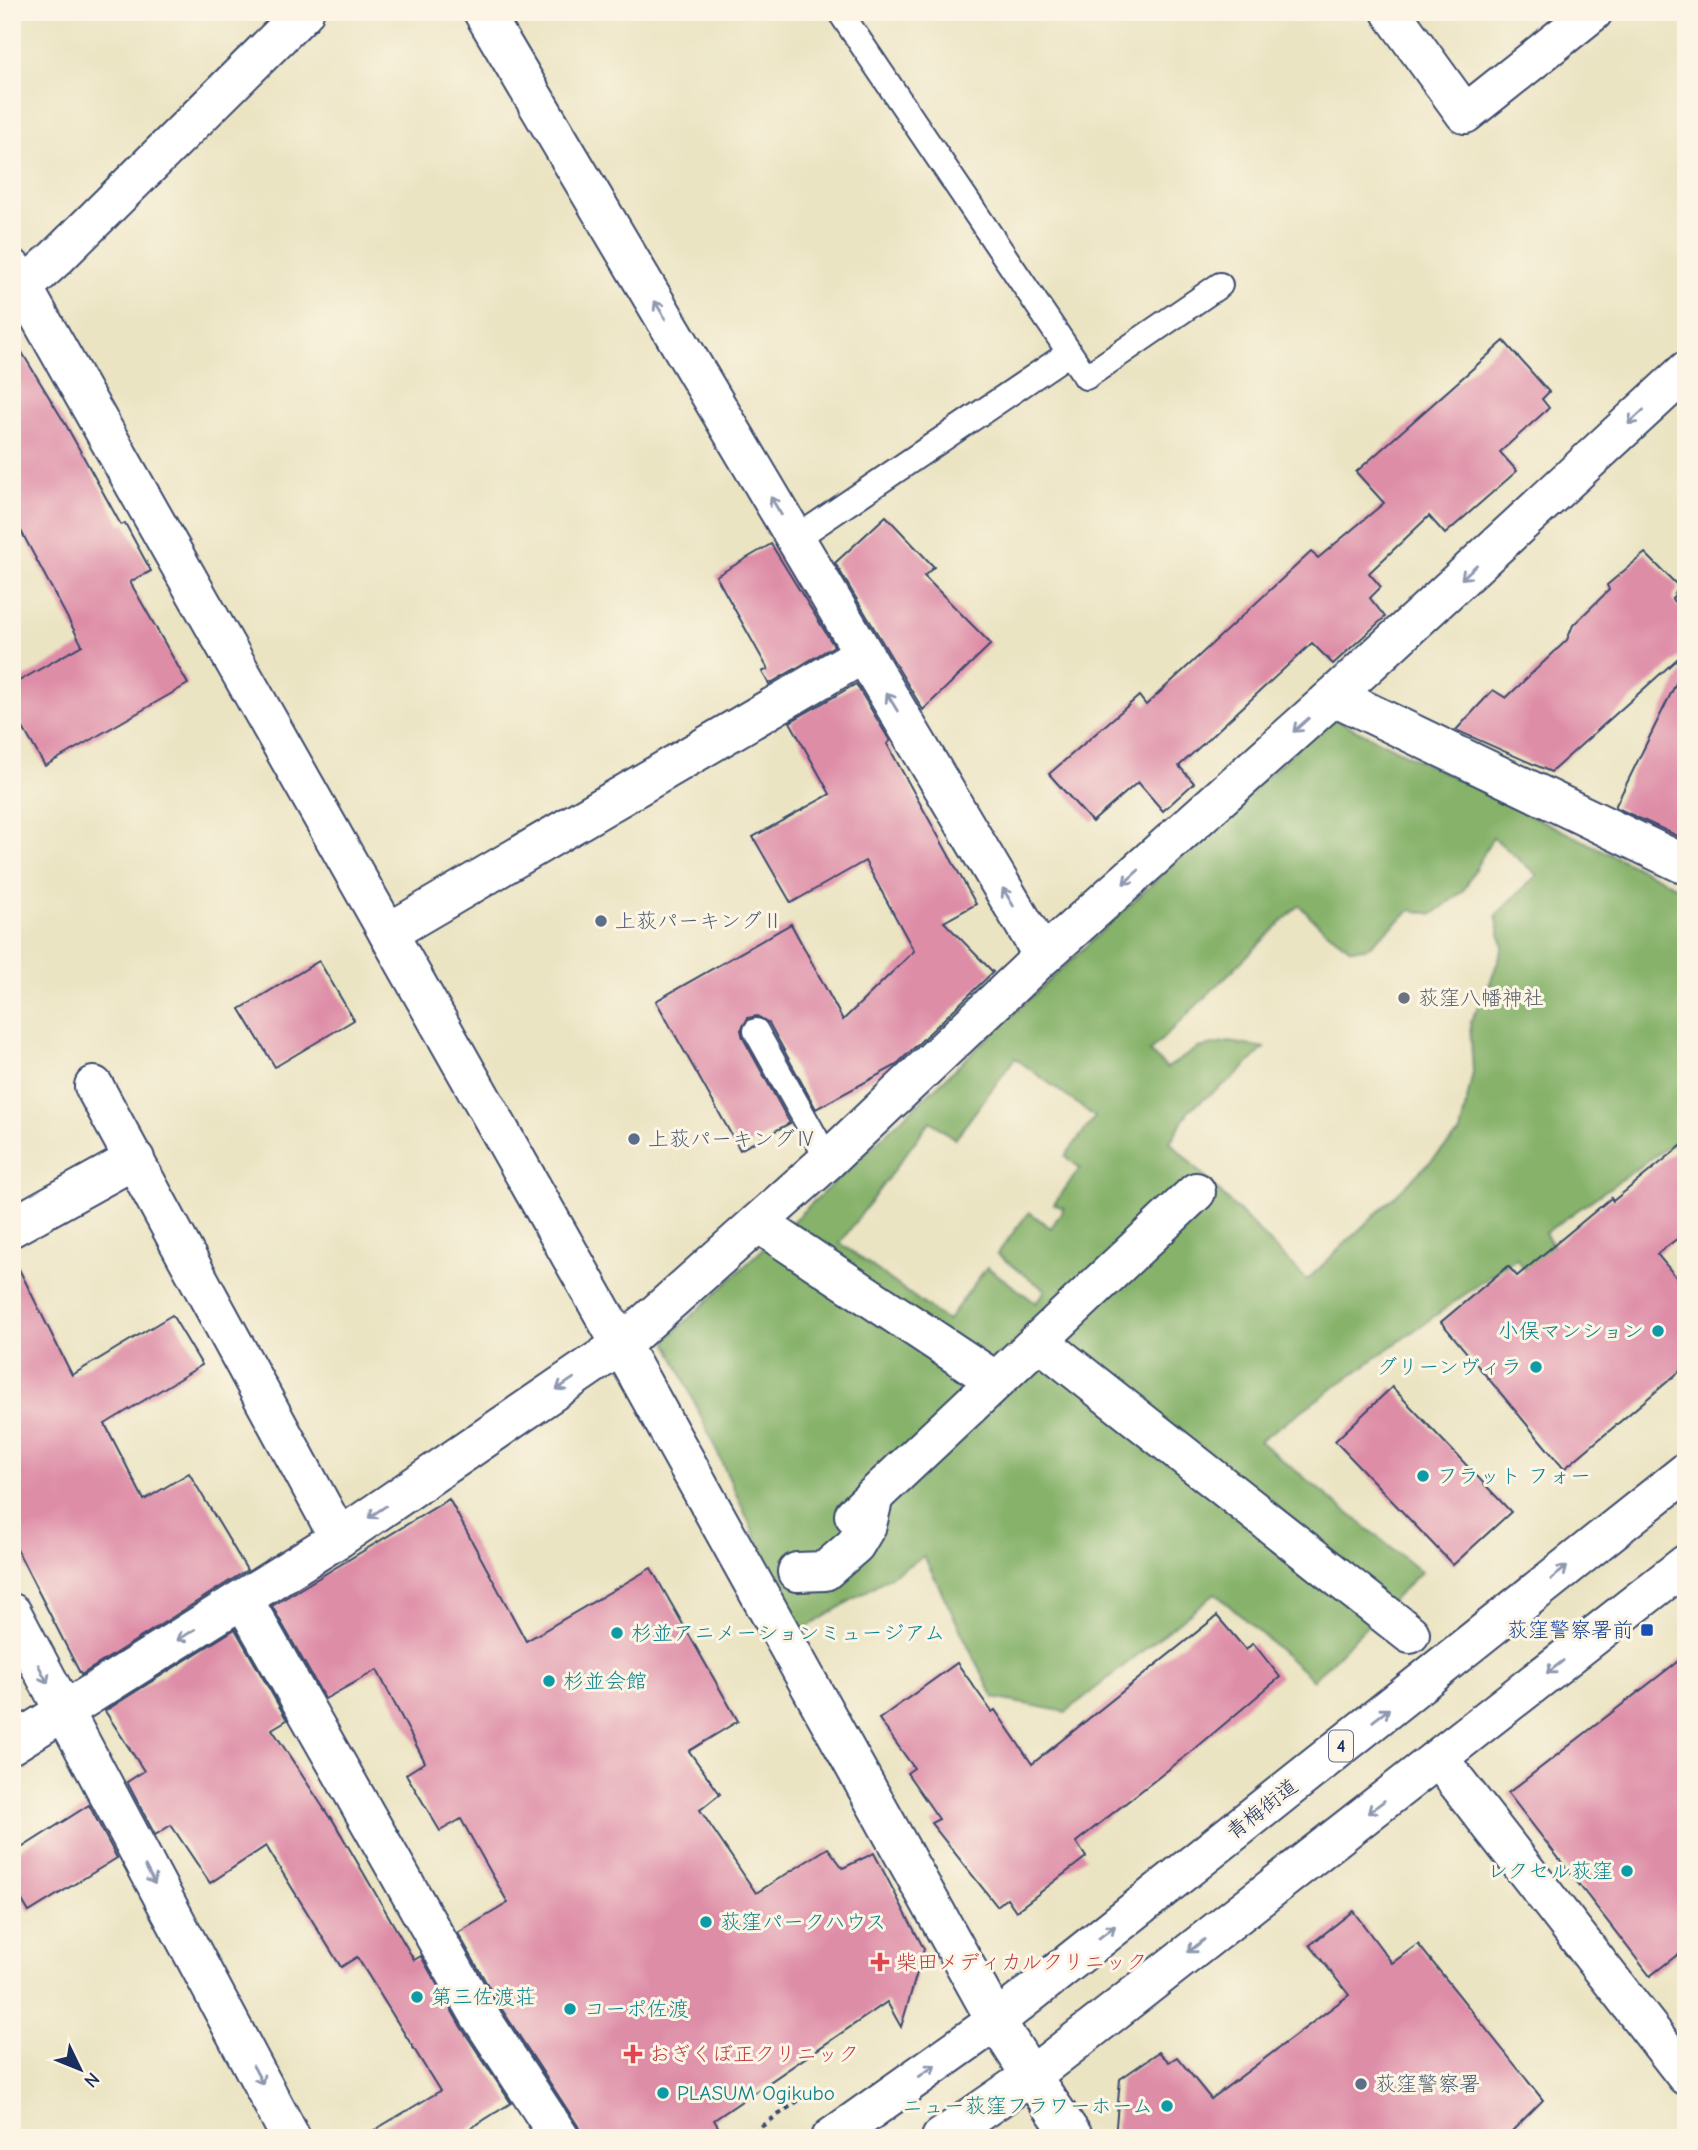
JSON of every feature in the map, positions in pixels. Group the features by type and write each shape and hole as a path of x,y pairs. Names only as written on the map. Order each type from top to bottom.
{"street":[{"path":"304,12 16,285 621,1345 996,2021 1074,2138"},
{"path":"483,12 1043,956"},
{"path":"1391,12 1465,114 1593,12"},
{"path":"12,1744 339,1538 621,1345 828,1160 1043,956 1334,696 1686,371"},
{"path":"388,933 863,654"},
{"path":"1334,696 1686,865"},
{"path":"94,1086 339,1538"},
{"path":"12,1227 135,1159"},
{"path":"765,1603 806,1563 825,1571 855,1545 867,1525 864,1506 1196,1192"},
{"path":"758,1223 996,1381"},
{"path":"1039,1342 1410,1634"},
{"name":"青梅街道","path":"831,2138 996,2021 1686,1472"},
{"path":"941,2138 1031,2076 1686,1564"},
{"path":"243,1599 480,2015 560,2138"},
{"path":"12,1613 291,2138"},
{"path":"1438,1759 1686,2076"}],"lane":[{"path":"840,12 1086,377 1220,285"},
{"path":"795,539 1069,353"},
{"path":"756,1031 828,1160"}],"green space":[{"path":"1330,717 1686,891 1686,1134 1545,1233 1637,1372 1617,1387 1516,1258 1259,1441 1421,1572 1313,1680 1215,1593 1066,1712 994,1698 924,1556 799,1632 666,1340","holes":["1493,837 1537,875 1496,915 1503,947 1490,983 1470,1022 1473,1072 1460,1133 1307,1280 1170,1142 1190,1109 1237,1075 1264,1048 1230,1042 1198,1048 1167,1068 1149,1052 1299,905 1319,925 1351,949 1367,948 1411,910 1433,914 1463,891","1015,1058 1095,1117 1065,1156 1080,1168 1054,1204 1064,1208 1051,1228 1029,1212 997,1254 1045,1290 1036,1303 987,1267 947,1321 840,1243 930,1121 955,1139"]}],"building":[{"path":"12,336 66,425 121,525 125,523 151,571 130,582 188,684 45,766 12,709 12,685 82,645 12,514"},
{"path":"1504,341 1549,392 1542,399 1549,408 1500,452 1517,471 1445,534 1429,516 1369,573 1381,587 1370,598 1385,617 1333,664 1312,643 1179,766 1194,783 1163,811 1138,782 1092,822 1049,774 1139,696 1146,705 1311,552 1318,558 1384,503 1356,472"},
{"path":"886,516 934,567 924,576 991,644 923,710 835,563"},
{"path":"771,544 834,646 769,684 762,672 768,669 716,576"},
{"path":"1645,553 1679,587 1672,599 1686,616 1686,651 1551,772 1456,730 1493,690 1506,698 1567,640 1573,625 1609,590 1607,585"},
{"path":"1686,663 1686,840 1615,807"},
{"path":"856,684 890,741 887,744 976,904 944,922 993,972 895,1066 816,1109 769,1023 757,1016 748,1018 741,1030 743,1038 790,1123 740,1150 656,1001 791,924 843,1020 914,951 865,861 791,903 753,837 830,794 790,722"},
{"path":"319,961 354,1020 275,1067 240,1009"},
{"path":"1686,1142 1686,1232 1657,1254 1686,1289 1686,1366 1564,1469 1441,1322 1508,1266 1517,1276 1611,1198 1613,1201"},
{"path":"12,1255 72,1375 172,1315 202,1365 105,1424 144,1500 189,1473 247,1570 81,1675 12,1540"},
{"name":"フラット フォー","path":"1392,1387 1511,1512 1453,1565 1335,1441"},
{"path":"449,1499 526,1641 651,1568 738,1721 689,1751 720,1794 700,1810 756,1893 828,1848 843,1868 874,1853 924,1949 901,2027 887,2002 714,2120 725,2138 582,2138 578,2126 499,2005 458,1933 508,1903 461,1819 440,1831 406,1774 425,1762 377,1670 325,1699 272,1606"},
{"path":"1217,1616 1246,1650 1253,1643 1280,1677 1196,1748 1076,1842 1086,1857 1016,1911 1007,1898 997,1906 931,1823 939,1819 907,1773 914,1768 879,1719 957,1663 992,1712 995,1710 1032,1764"},
{"path":"235,1629 287,1720 272,1729 331,1817 414,1960 421,1956 461,2027 511,2103 455,2138 361,2138 440,2091 357,1957 341,1967 266,1846 210,1883 171,1825 155,1835 127,1782 144,1771 105,1711"},
{"name":"レクセル荻窪","path":"1686,1655 1686,1948 1650,1976 1508,1793"},
{"path":"89,1805 117,1858 29,1912 12,1884 12,1854"},
{"path":"1353,1911 1392,1963 1418,1944 1543,2100 1505,2138 1115,2138 1120,2079 1159,2052 1169,2062 1177,2057 1211,2099 1349,1995 1310,1945"}],"place":[{"name":"上荻パーキングⅡ","path":"601,921"},
{"name":"荻窪八幡神社","path":"1404,998"},
{"name":"上荻パーキングⅣ","path":"634,1139"},
{"name":"小俣マンション","path":"1658,1331"},
{"name":"グリーンヴィラ","path":"1536,1367"},
{"name":"フラット フォー","path":"1423,1476"},
{"name":"荻窪警察署前","path":"1647,1630"},
{"name":"杉並アニメーションミュージアム","path":"617,1633"},
{"name":"杉並会館","path":"549,1681"},
{"name":"レクセル荻窪","path":"1627,1871"},
{"name":"荻窪パークハウス","path":"706,1922"},
{"name":"柴田メディカルクリニック","path":"880,1962"},
{"name":"第三佐渡荘","path":"417,1997"},
{"name":"コーポ佐渡","path":"570,2009"},
{"name":"おぎくぼ正クリニック","path":"633,2054"},
{"name":"荻窪警察署","path":"1361,2084"},
{"name":"PLASUM Ogikubo","path":"663,2093"},
{"name":"ニュー荻窪フラワーホーム","path":"1167,2106"}]}
